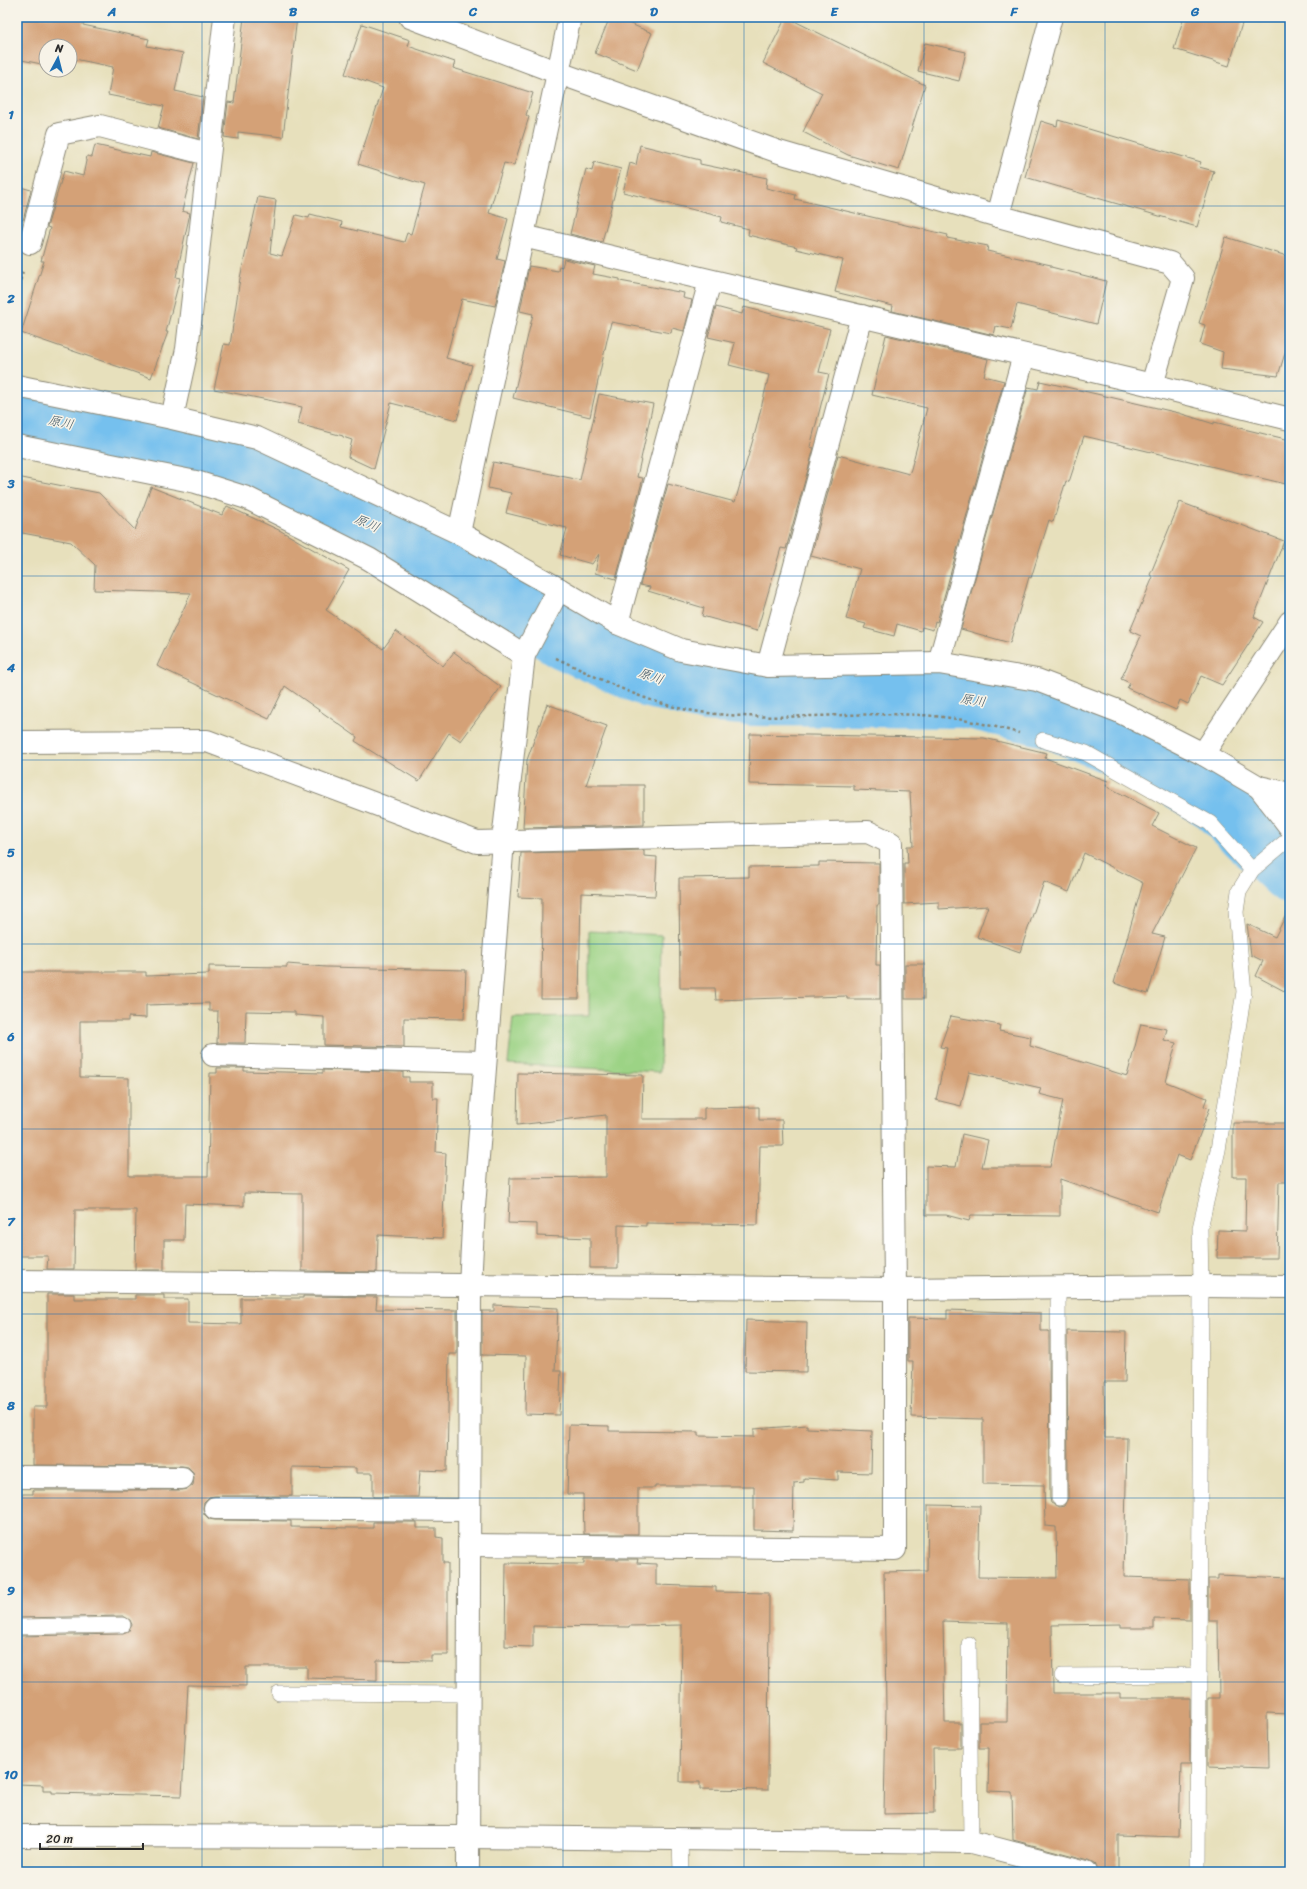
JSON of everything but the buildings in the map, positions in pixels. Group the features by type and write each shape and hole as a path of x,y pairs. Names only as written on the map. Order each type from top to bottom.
{"street":[{"path":"172,418 186,348 225,17"},
{"path":"410,17 559,73 779,152 998,216 1170,263 1183,278 1152,385"},
{"path":"459,532 570,17"},
{"path":"998,216 1051,17"},
{"path":"30,243 59,134 100,126 208,154"},
{"path":"523,236 1290,419"},
{"path":"617,623 710,281"},
{"path":"768,666 862,316"},
{"path":"939,663 1024,355"},
{"path":"17,386 172,418 257,438 459,532 617,623 681,650 768,666 939,663 1037,680 1118,711 1203,754 1259,787 1290,794"},
{"path":"17,446 196,482 247,498 369,559 528,649"},
{"path":"468,1872 470,1286 474,1207 503,841 528,649 560,589"},
{"path":"1203,754 1290,622"},
{"path":"17,742 206,741 477,842 868,832 891,843 895,1289 895,1549 469,1545"},
{"path":"1259,787 1287,837"},
{"path":"213,1055 485,1062"},
{"path":"17,1280 470,1286 895,1289 1201,1286 1290,1287"},
{"path":"17,1477 182,1478"},
{"path":"215,1508 469,1510"},
{"path":"17,1836 468,1837 971,1842 1086,1872"}],"lane":[{"path":"1042,740 1086,753 1210,823 1255,868"},
{"path":"1198,1872 1200,1228 1218,1150 1244,992 1236,912 1239,891 1255,868 1287,837"},
{"path":"1058,1288 1058,1498"},
{"path":"17,1627 123,1625"},
{"path":"969,1644 971,1842"},
{"path":"1062,1676 1198,1675"},
{"path":"279,1693 468,1694"},
{"path":"680,1840 681,1872"}],"path":[{"path":"528,649 553,657 626,692 688,710 750,717 921,715 980,722 1042,740"}],"green space":[{"path":"589,931 662,935 660,1072 508,1064 513,1017 589,1016"}],"waterway":[{"name":"原川","path":"17,413 214,455 397,536 566,639 650,677 706,691 754,695 965,697 1048,716 1151,760 1215,800 1290,872"}]}
